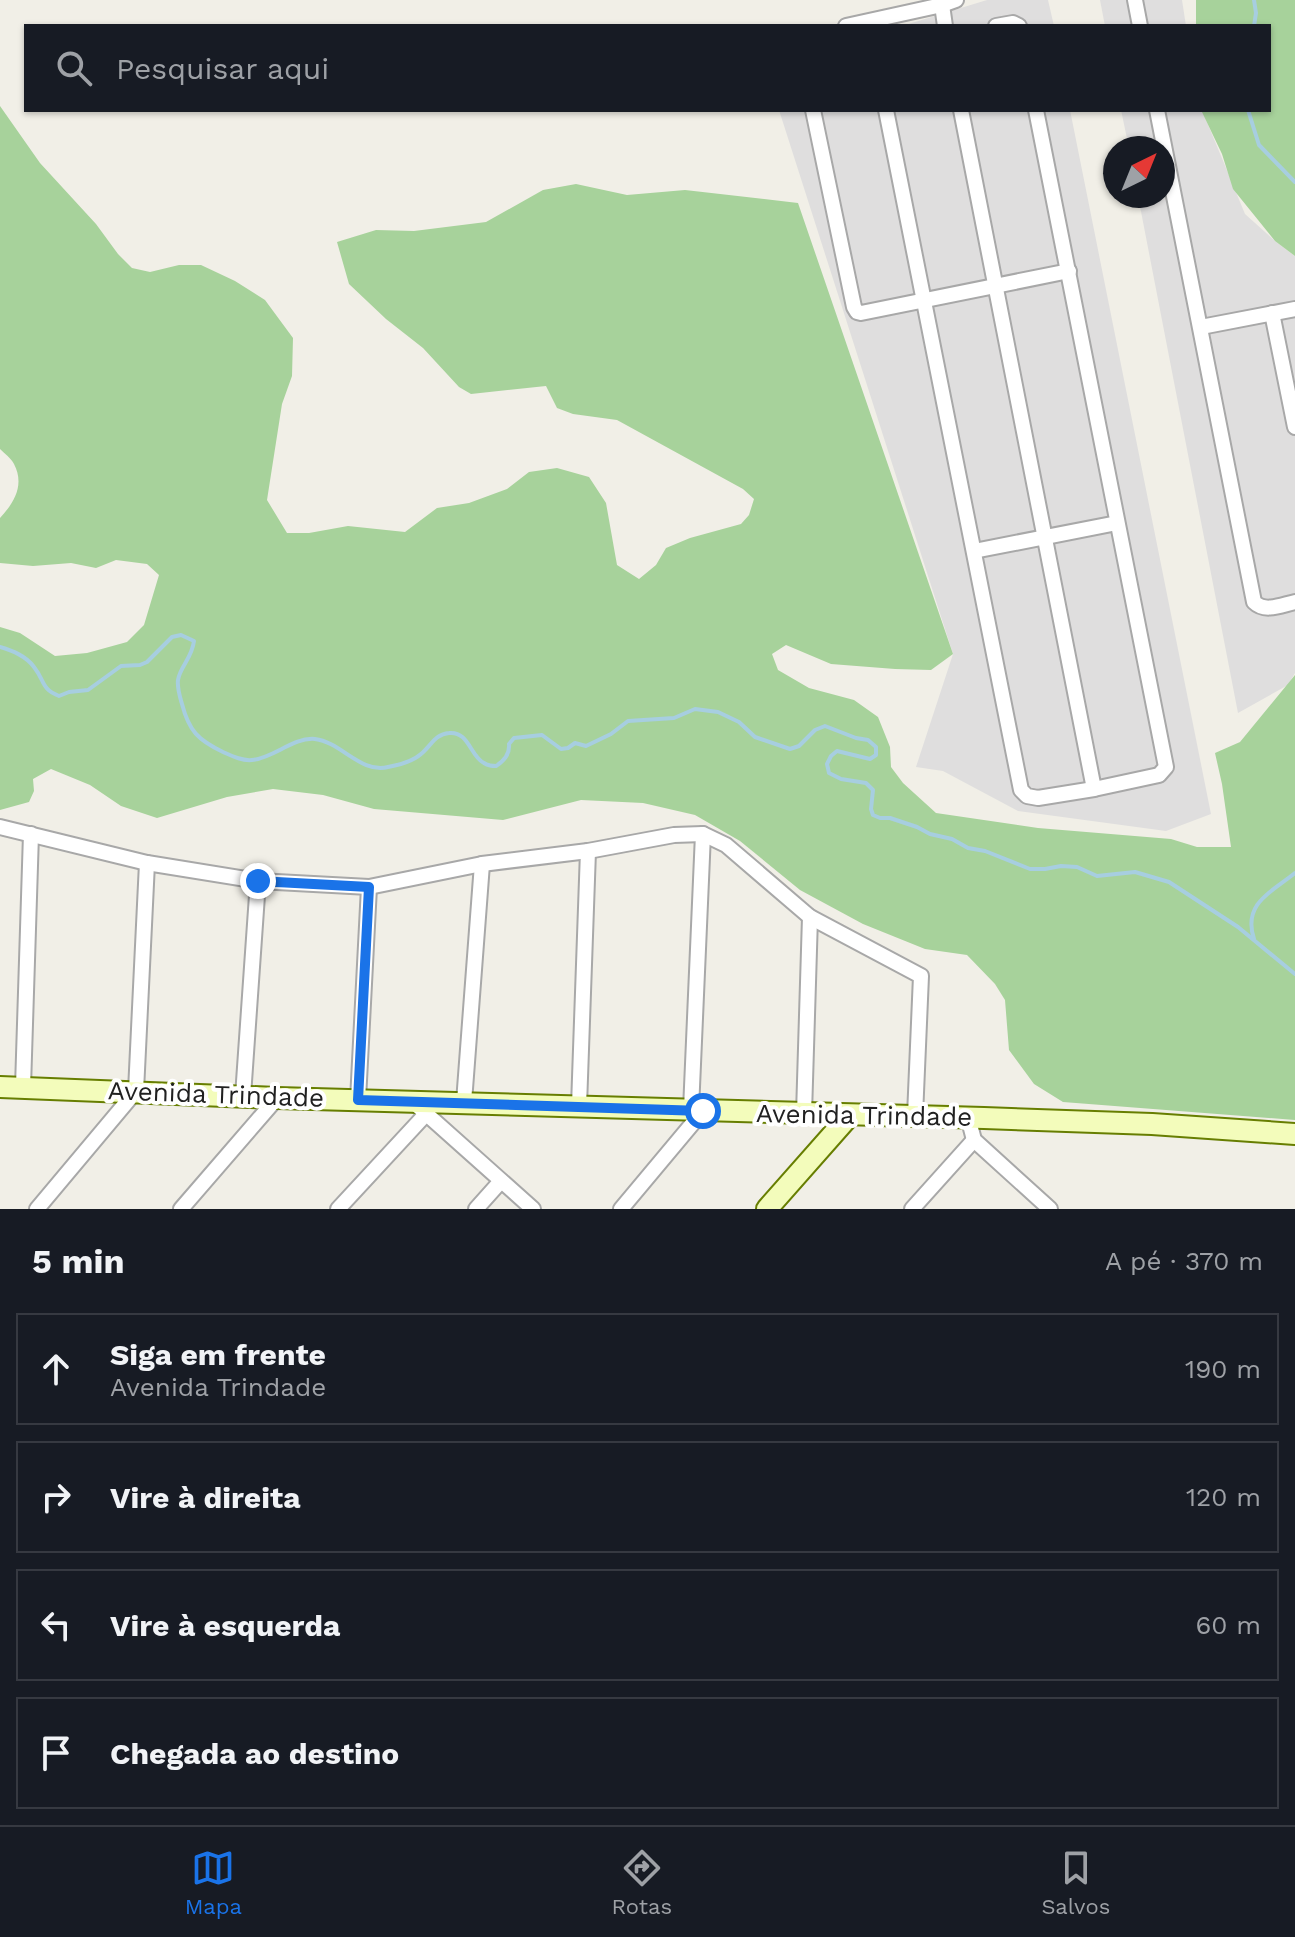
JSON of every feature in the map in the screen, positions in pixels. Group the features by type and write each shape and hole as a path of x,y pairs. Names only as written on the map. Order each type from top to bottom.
{"main road":[{"name":"Avenida Trindade","path":"0,1087 358,1100 419,1107 464,1102 968,1117 1152,1124 1295,1134"},
{"path":"767,1209 850,1115"}],"street":[{"path":"1135,0 1140,24"},
{"path":"855,24 951,2 946,24"},
{"path":"813,112 855,310 861,313 1069,271"},
{"path":"886,112 1021,790 1027,796 1038,798 1159,775 1166,767 1036,112"},
{"path":"961,112 1094,789"},
{"path":"1157,112 1254,602 1267,608 1295,602"},
{"path":"1201,327 1295,309"},
{"path":"1272,313 1295,427"},
{"path":"974,551 1117,523"},
{"path":"0,827 147,863 258,881 369,887 482,864 588,851 674,835 703,834 726,845 810,917 921,976 915,1116"},
{"path":"23,1087 31,834"},
{"path":"621,1209 697,1110 703,834"},
{"path":"579,1106 588,851"},
{"path":"37,1209 136,1091 147,863"},
{"path":"464,1102 482,864"},
{"path":"243,1096 258,881"},
{"path":"358,1100 369,887"},
{"path":"804,1114 810,917"},
{"path":"181,1209 277,1098"},
{"path":"338,1209 419,1107 533,1209"},
{"path":"968,1117 974,1140 1050,1209"},
{"path":"912,1209 974,1140"},
{"path":"476,1209 501,1181"}],"shaded area":[{"path":"987,0 1048,0 1054,24 909,24"},
{"path":"1100,0 1182,0 1186,24 1105,24"},
{"path":"780,112 1070,112 1211,814 1166,831 1018,811 943,771 916,767 953,654"},
{"path":"1121,112 1203,112 1245,214 1295,256 1295,673 1288,685 1238,713 1140,208 1175,208 1175,136 1126,136"}],"green space":[{"path":"1196,0 1295,0 1295,256 1275,241 1233,189 1222,154 1202,112 1271,112 1271,24 1196,24"},
{"path":"0,106 40,163 132,268 150,272 179,265 201,265 265,300 293,338 292,376 282,404 267,500 287,533 309,533 348,526 405,532 437,508 469,503 507,489 529,472 557,468 589,477 606,503 617,565 639,579 656,565 666,548 741,524 749,515 754,499 743,489 617,420 573,414 557,408 546,386 471,394 459,387 423,348 349,284 337,242 376,230 414,231 486,222 543,190 576,184 627,195 685,190 798,203 953,654 931,670 895,669 831,664 786,645 772,654 778,670 809,688 854,700 878,717 890,747 891,767 903,783 936,813 1038,828 1171,839 1197,847 1231,847 1215,753 1240,742 1295,675 1295,1120 1063,1102 1034,1084 1009,1050 1005,1000 995,984 967,955 925,949 863,924 800,890 740,841 695,815 643,803 581,800 503,820 374,809 323,795 273,789 227,797 157,818 121,806 90,785 51,769 33,779 34,791 29,802 0,810 0,627 20,633 55,656 87,653 127,642 144,625 159,575 147,564 116,560 96,568 71,563 33,566 0,563 0,518 13,500 18,479 13,462 0,449"}],"waterway":[{"path":"1254,0 1254,24"},
{"path":"1249,112 1259,145 1295,182"},
{"path":"0,647 31,663 46,687 59,696 88,690 121,666 147,662 172,637 181,635 194,641 178,680 188,721 196,734 207,743 233,757 248,760 268,756 299,741 315,739 369,766 388,767 414,759 437,738 456,733 479,760 496,766 506,757 514,738 542,735 561,749 575,743 586,746 611,734 628,721 674,718 695,709 718,712 739,722 755,737 790,749 799,746 815,730 825,726 868,740 876,747 876,755 870,759 837,751 827,764 829,773 841,779 866,783 873,790 873,815 952,839 968,848 985,851 1030,869 1077,867 1097,876 1135,872 1169,882 1238,927 1295,974"},
{"path":"1254,939 1251,927 1256,907 1269,892 1295,873"}],"route":[{"path":"258,881 369,887 358,1100 703,1111"}]}
